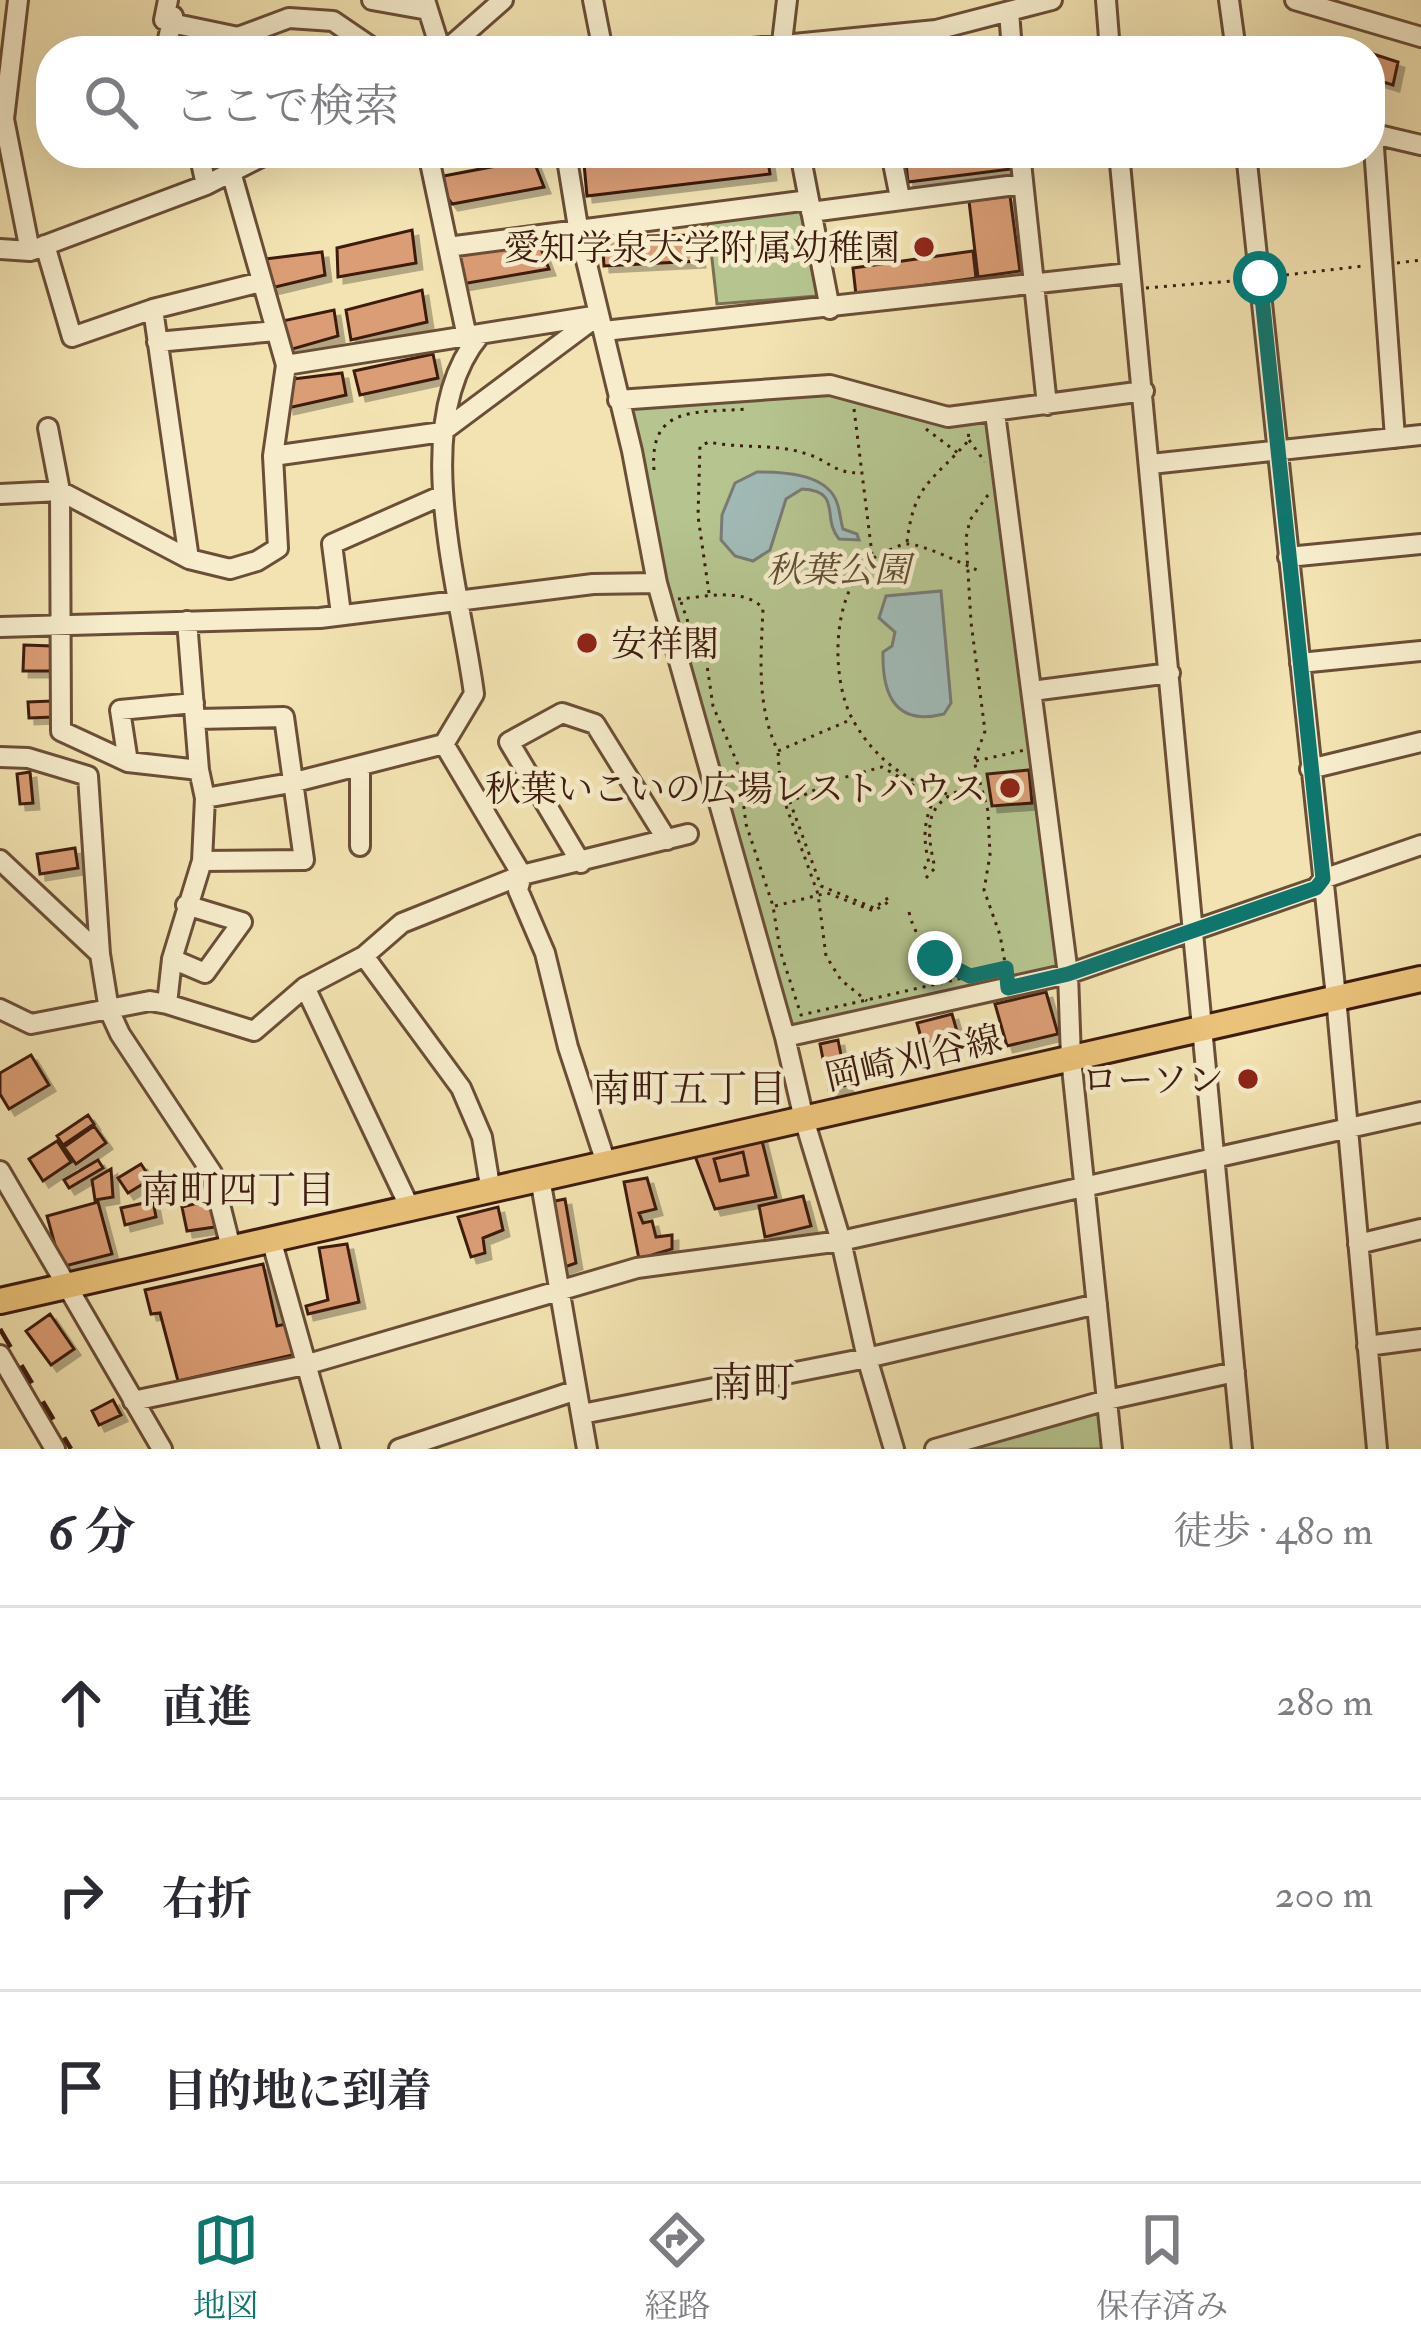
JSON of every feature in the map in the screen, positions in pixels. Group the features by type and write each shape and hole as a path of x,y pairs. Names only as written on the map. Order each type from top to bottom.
{"main road":[{"name":"岡崎刈谷線","path":"0,1300 1421,979"}],"street":[{"path":"18,0 4,119 38,248 72,337 153,309 261,282"},
{"path":"168,0 164,20 233,36"},
{"path":"171,36 178,0"},
{"path":"372,0 427,5 438,36"},
{"path":"461,36 503,0"},
{"path":"593,0 600,36"},
{"path":"782,36 787,0"},
{"path":"908,36 1052,0"},
{"path":"1106,0 1109,36"},
{"path":"1229,0 1233,36"},
{"path":"1295,0 1421,37"},
{"path":"1009,11 1011,36"},
{"path":"241,36 289,18 333,21 355,36"},
{"path":"1385,136 1421,145"},
{"path":"202,168 206,184"},
{"path":"0,249 38,248 239,168"},
{"path":"205,798 291,783 444,744 474,694 443,495 442,432 448,400 473,336 431,168"},
{"path":"568,168 578,227 666,594 894,1449"},
{"path":"803,168 830,309"},
{"path":"894,168 900,198"},
{"path":"1021,168 1047,405"},
{"path":"1121,168 1242,1449"},
{"path":"1248,168 1336,997 1377,1449"},
{"path":"1374,168 1395,438"},
{"path":"0,494 60,491 189,559 230,568 278,548 273,456 286,365 231,172"},
{"path":"448,247 578,227 1022,184"},
{"path":"286,365 473,336 830,309 1130,273"},
{"path":"153,309 189,559"},
{"path":"273,456 442,432 601,323"},
{"path":"157,341 276,332"},
{"path":"618,400 830,385 948,417 1144,391"},
{"path":"995,413 1068,974 1071,1058 1112,1449"},
{"path":"48,428 60,491 61,731 128,762 199,770"},
{"path":"1151,464 1421,436"},
{"path":"340,614 332,544 443,495"},
{"path":"1288,557 1421,544"},
{"path":"0,627 269,620 593,584 666,594"},
{"path":"166,1004 172,959 202,861 205,798 187,621"},
{"path":"1300,663 1421,651"},
{"path":"1031,691 1170,673"},
{"path":"128,762 120,710 284,716 304,860 202,861"},
{"path":"581,863 509,742 562,713 595,724 667,839"},
{"path":"1310,769 1421,742"},
{"path":"444,744 522,875 518,890 545,953 568,1047 606,1163"},
{"path":"0,757 28,758 88,776 100,954 109,1010 212,1173 231,1248"},
{"path":"360,766 360,846"},
{"path":"0,1009 31,1024 150,1001 254,1031 305,987 364,956 402,923 522,875 688,834"},
{"path":"785,1037 1068,974 1316,888 1323,879 1421,845"},
{"path":"0,860 100,954"},
{"path":"172,959 206,973 242,922 186,904"},
{"path":"364,956 461,1088 482,1137 491,1192"},
{"path":"305,987 410,1208"},
{"path":"133,1401 305,1365 637,1268 841,1241 1421,1112"},
{"path":"0,1171 162,1449"},
{"path":"540,1178 587,1449"},
{"path":"1358,1244 1421,1229"},
{"path":"271,1239 330,1449"},
{"path":"582,1414 867,1358 1096,1304"},
{"path":"1367,1346 1421,1339"},
{"path":"0,1355 55,1449"},
{"path":"935,1449 1107,1400 1235,1372"},
{"path":"398,1449 574,1391"}],"path":[{"path":"855,391 872,556"},
{"path":"655,484 652,448 656,431 669,419 764,407"},
{"path":"967,416 969,440 987,467"},
{"path":"916,425 958,453"},
{"path":"907,544 910,514 924,484 969,440"},
{"path":"710,597 698,516 700,446 709,442 780,448 807,454 838,473 860,473"},
{"path":"666,594 705,652 713,706 739,767 746,824 801,1015 1006,968 984,890 990,855 988,811 974,761 985,731 966,538 970,520 987,500 989,488"},
{"path":"946,794 896,772 851,719 840,672 841,622 850,592 872,556 907,544 976,570"},
{"path":"666,594 734,595 754,598 763,608 760,676 769,731 778,751 781,792 818,894 826,956 841,980 867,1000"},
{"path":"778,751 851,719"},
{"path":"974,761 1039,747"},
{"path":"773,906 827,892 874,911 889,900 874,908 821,886 790,802 836,780 882,767 935,798 924,832 929,863 920,873"},
{"path":"926,878 935,868 928,836 935,807 946,794 980,783"},
{"path":"909,912 914,931 935,958 970,976"}],"green space":[{"path":"800,207 817,296 717,304 707,214"},
{"name":"秋葉公園","path":"830,391 985,420 991,425 1060,964 1055,970 791,1029 668,585 661,577 629,411 632,405"},
{"path":"1107,1400 1112,1449 953,1449"}],"water":[{"path":"757,472 801,476 822,484 836,500 843,529 857,534 859,540 839,539 827,500 802,489 786,499 770,550 753,561 735,556 721,540 722,515 735,483"},
{"path":"941,591 951,703 944,714 914,716 889,694 883,652 892,646 895,632 879,618 886,596"}],"building":[{"path":"1385,58 1398,62 1393,85 1385,83"},
{"path":"486,168 537,168 544,187 452,204 433,178"},
{"path":"584,168 769,168 770,174 587,196"},
{"path":"906,168 1011,168 1011,169 908,182"},
{"path":"1010,196 1020,271 978,277 969,201"},
{"path":"412,230 416,263 338,277 337,248"},
{"path":"535,233 549,269 456,285 459,245"},
{"path":"695,235 699,261 604,266 602,237"},
{"path":"973,251 976,278 856,295 853,268"},
{"path":"322,252 325,275 263,290 257,260"},
{"path":"422,290 427,322 351,340 346,310"},
{"path":"334,310 338,336 282,352 273,323"},
{"path":"433,354 438,378 360,395 354,371"},
{"path":"342,373 346,395 288,408 285,380"},
{"path":"24,645 52,646 51,671 23,671"},
{"path":"52,701 53,717 29,718 28,702"},
{"name":"秋葉いこいの広場レストハウス","path":"1029,770 1032,803 992,806 987,774"},
{"path":"30,772 33,803 20,804 17,774"},
{"path":"75,848 78,868 40,874 37,854"},
{"path":"1046,992 1058,1034 1007,1046 995,1004"},
{"path":"952,1014 958,1035 923,1045 917,1023"},
{"path":"838,1040 847,1085 829,1089 820,1044"},
{"path":"31,1055 49,1085 9,1109 0,1094 0,1073"},
{"path":"88,1115 94,1124 63,1145 57,1136"},
{"path":"94,1126 106,1143 76,1164 64,1147"},
{"path":"761,1137 776,1197 715,1209 695,1156"},
{"path":"57,1141 71,1162 43,1181 29,1159"},
{"path":"743,1152 748,1175 720,1181 714,1159"},
{"path":"98,1160 103,1168 69,1188 64,1180"},
{"path":"141,1164 151,1179 128,1193 118,1178"},
{"path":"111,1169 113,1197 95,1200 92,1180"},
{"path":"647,1178 656,1209 639,1213 643,1223 652,1221 656,1237 672,1235 672,1249 639,1259 624,1182"},
{"path":"803,1196 811,1226 765,1237 759,1206"},
{"path":"565,1199 576,1263 562,1268 550,1202"},
{"path":"210,1200 215,1227 187,1231 182,1207"},
{"path":"153,1201 156,1217 125,1225 121,1208"},
{"path":"98,1202 112,1254 61,1267 47,1216"},
{"path":"498,1207 503,1230 483,1238 485,1253 471,1257 458,1217"},
{"path":"347,1244 359,1302 308,1314 306,1306 328,1300 319,1248"},
{"path":"263,1264 277,1326 290,1323 297,1354 178,1381 160,1313 151,1314 145,1290"},
{"path":"50,1314 74,1349 51,1365 26,1331"},
{"path":"113,1400 121,1415 99,1425 92,1411"}],"railway":[{"path":"0,1329 71,1449"}],"place":[{"name":"愛知学泉大学附属幼稚園","path":"924,247"},
{"name":"安祥閣","path":"587,643"},
{"name":"秋葉いこいの広場レストハウス","path":"1010,788"},
{"name":"ローソン","path":"1248,1079"}],"district":[{"name":"南町五丁目","path":"689,1088"},
{"name":"南町四丁目","path":"238,1189"},
{"name":"南町","path":"753,1382"}],"route":[{"path":"935,958 970,976 1006,968 1008,988 1068,974 1316,888 1323,879 1260,278"}]}
